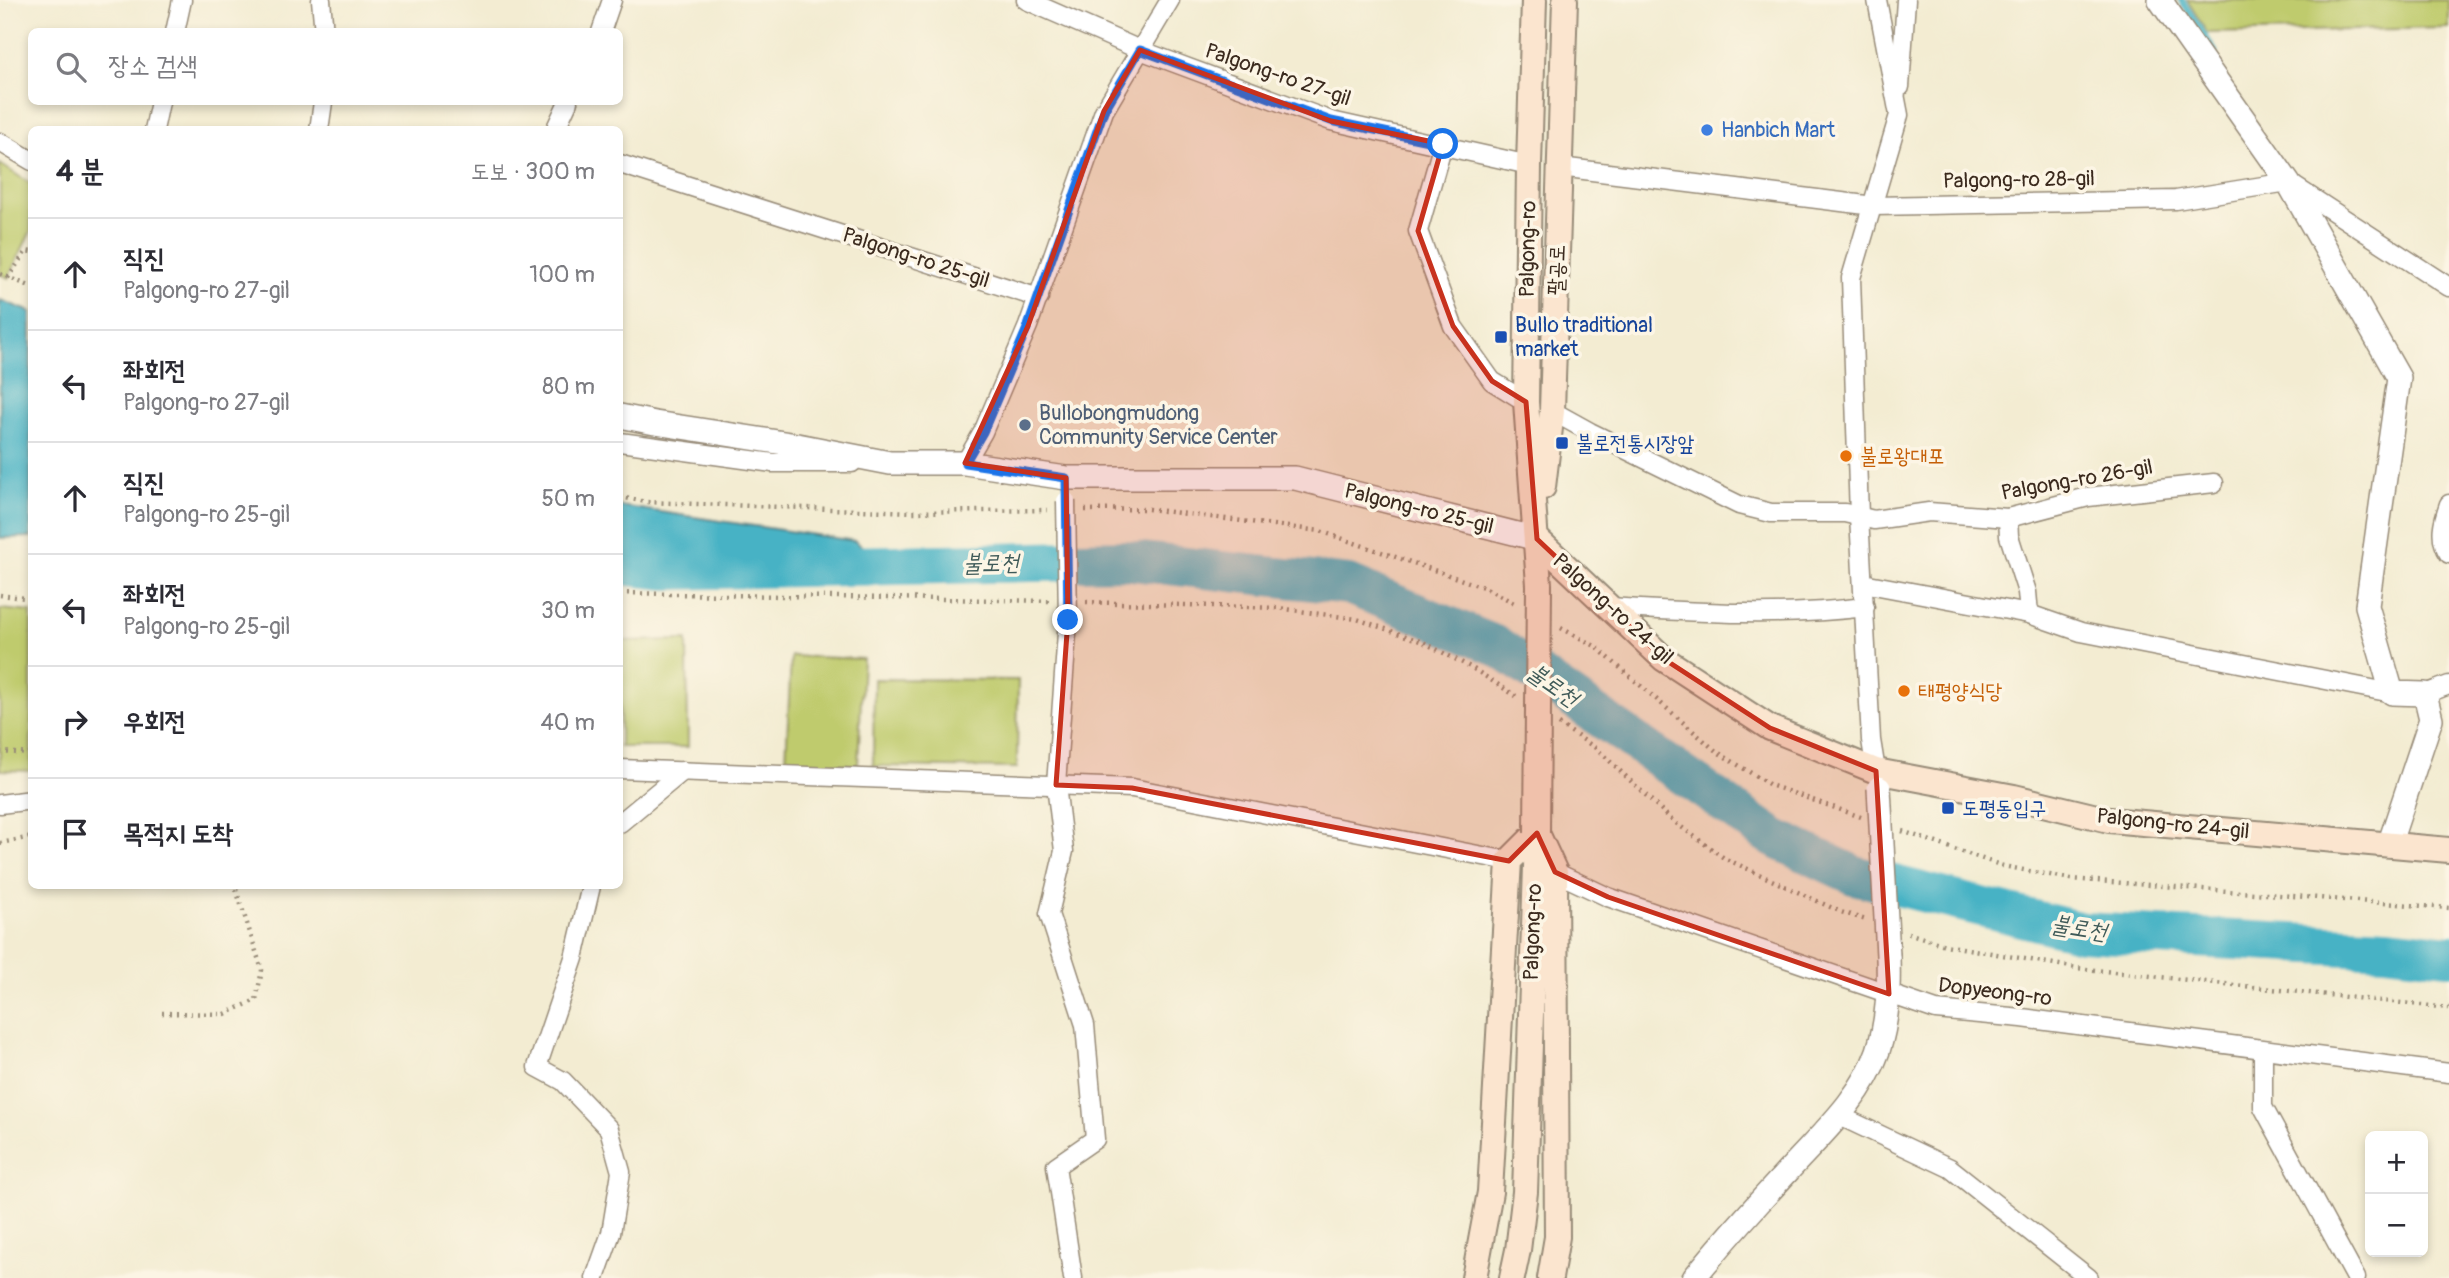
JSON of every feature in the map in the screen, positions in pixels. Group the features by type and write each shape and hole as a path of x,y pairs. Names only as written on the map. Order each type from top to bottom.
{"main road":[{"name":"Palgong-ro","path":"1512,1278 1525,1192 1537,833 1539,585 1526,402 1534,0"},
{"name":"팔공로","path":"1537,540 1552,411 1566,0"},
{"name":"Palgong-ro 24-gil","path":"1537,540 1664,659 1770,728 1878,780 2014,797 2109,820 2449,850"},
{"path":"1474,1278 1490,1192 1509,861 1537,833 1555,872 1557,1237 1550,1278"}],"street":[{"path":"176,28 182,0"},
{"path":"321,0 324,28"},
{"path":"602,28 612,0"},
{"name":"Palgong-ro 27-gil","path":"1026,0 1140,50 1331,121 1529,165"},
{"path":"965,463 983,432 1038,298 1104,111 1170,0"},
{"path":"1877,0 1899,115"},
{"path":"1694,1278 1840,1116 1877,1054 1889,994 1878,780 1871,740 1851,278 1899,115 1906,0"},
{"path":"2160,0 2288,182 2399,377 2367,606 2392,693"},
{"path":"155,126 159,105"},
{"path":"319,126 322,105"},
{"path":"557,126 567,105"},
{"path":"0,142 28,159"},
{"path":"1443,144 1418,232 1453,326 1492,381 1526,402"},
{"name":"Palgong-ro 25-gil","path":"623,165 1038,298"},
{"name":"Palgong-ro 28-gil","path":"1560,167 1874,206 2176,200 2288,182"},
{"path":"2288,182 2449,287"},
{"name":"Palgong-ro 26-gil","path":"1552,411 1590,432 1754,510 1771,513 1845,513 1874,520 1929,512 2008,518 2088,497 2214,483"},
{"name":"Palgong-ro 25-gil","path":"623,417 890,463 965,463 1066,478 1295,478 1537,540"},
{"path":"623,442 773,463 890,463"},
{"path":"1066,478 1068,620 1056,785 1064,852 1049,914 1085,1026 1095,1139 1056,1166 1073,1278"},
{"path":"2449,504 2442,527 2445,549 2449,554"},
{"path":"2008,518 2008,536 2027,592 2029,614"},
{"path":"1863,583 2029,614 2081,632 2392,693 2424,694 2449,685"},
{"path":"1608,607 1818,613 1865,607"},
{"path":"2389,845 2431,719 2424,694"},
{"path":"623,769 1132,788 1509,861"},
{"path":"623,821 683,771"},
{"path":"0,804 28,800"},
{"name":"Dopyeong-ro","path":"1555,872 1608,897 1936,1010 2022,1018 2449,1073"},
{"path":"590,889 574,958 537,1067 563,1081 609,1129 621,1172 611,1233 596,1278"},
{"path":"2263,1050 2263,1107 2356,1278"},
{"path":"1840,1116 1950,1168 2089,1278"}],"path":[{"path":"8,278 28,251"},
{"path":"0,274 28,286"},
{"path":"623,497 659,502 912,512 1065,507 1148,509 1320,531 1486,588 1522,608"},
{"path":"0,596 28,599"},
{"path":"1559,627 1595,646 1716,751 1770,785 1873,821"},
{"path":"0,752 28,754"},
{"path":"1899,830 2003,866 2071,879 2449,908"},
{"path":"0,843 28,838"},
{"path":"162,1013 225,1014 256,1000 262,970 237,889"}],"highlighted area":[{"path":"1140,50 1331,121 1443,144 1418,231 1453,326 1492,381 1526,402 1537,539 1664,659 1770,728 1876,771 1889,994 1608,897 1555,872 1537,833 1509,861 1132,788 1056,785 1068,619 1066,478 965,463 1028,326 1104,111"}],"green space":[{"path":"2187,0 2449,0 2449,28 2207,33"},
{"path":"0,164 28,182 28,237 8,278 0,274"},
{"path":"0,609 28,612 28,771 0,770"},
{"path":"687,640 688,747 623,747 623,641"},
{"path":"791,656 863,659 858,765 786,762"},
{"path":"874,679 1018,680 1017,768 873,766"}],"water":[{"path":"0,300 28,311 28,537 0,538"},
{"path":"623,506 855,541 887,567 667,570 623,565"}],"waterway":[{"path":"2181,0 2215,52"},
{"name":"불로천","path":"623,565 667,570 1124,560 1349,585 1497,646 1774,838 1854,875 2082,932 2386,948 2449,955"}],"place":[{"name":"Hanbich Mart","path":"1707,130"},
{"name":"Bullo traditional market","path":"1501,337"},
{"name":"Bullobongmudong Community Service Center","path":"1025,425"},
{"name":"불로전통시장앞","path":"1562,443"},
{"name":"불로왕대포","path":"1846,456"},
{"name":"태평양식당","path":"1904,691"},
{"name":"도평동입구","path":"1948,808"}],"route":[{"path":"1068,620 1066,478 965,463 983,432 1028,326 1104,111 1140,50 1331,121 1443,144"}]}
